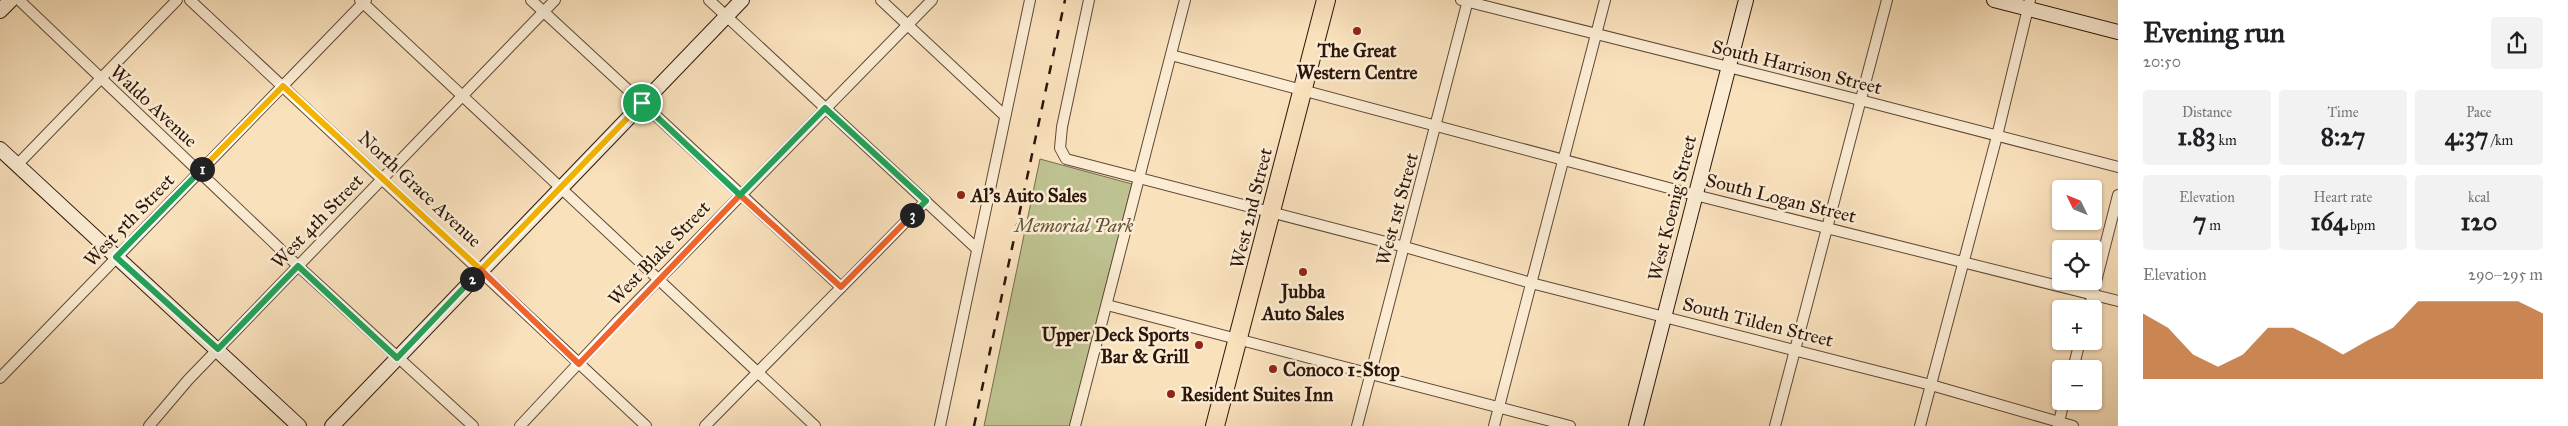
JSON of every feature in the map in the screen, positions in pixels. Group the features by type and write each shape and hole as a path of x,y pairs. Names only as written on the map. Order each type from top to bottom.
{"highway":[{"name":"West 2nd Street","path":"1215,426 1239,340 1326,0"}],"street":[{"path":"0,11 11,0"},
{"name":"Waldo Avenue","path":"19,0 298,266 472,426"},
{"path":"17,165 177,0"},
{"name":"North Grace Avenue","path":"190,0 646,426"},
{"path":"531,0 841,287"},
{"name":"West 4th Street","path":"149,426 218,349 555,0"},
{"path":"709,0 977,249"},
{"path":"332,426 742,0"},
{"path":"881,0 1005,116"},
{"name":"West Blake Street","path":"520,426 658,279 932,0"},
{"path":"940,426 1030,0"},
{"name":"South Tilden Street","path":"1089,0 1062,127 1060,148 1066,159 1139,180 1405,247 1531,283 1931,385 2059,424 2074,426"},
{"path":"1075,426 1185,0"},
{"path":"1494,426 1605,0"},
{"name":"West Koenig Street","path":"1636,426 1746,0"},
{"path":"1775,426 1887,0"},
{"path":"1994,0 2028,4 2118,32"},
{"path":"363,1 815,426"},
{"name":"West 5th Street","path":"0,378 363,1"},
{"name":"South Harrison Street","path":"1466,1 1860,100 2118,168"},
{"name":"West 1st Street","path":"1356,426 1405,247 1466,1"},
{"path":"1920,426 1997,136 2028,4"},
{"name":"South Logan Street","path":"1171,55 1563,160 1827,228 1964,260 2118,301"},
{"path":"0,149 218,349 298,426"},
{"path":"2091,300 2118,195"},
{"path":"705,426 926,201"},
{"path":"1107,305 1370,376 1570,426"},
{"path":"2059,424 2062,410"}],"green space":[{"name":"Memorial Park","path":"1040,159 1132,184 1070,426 984,426"}],"railway":[{"path":"974,426 1065,0"}],"place":[{"name":"The Great Western Centre","path":"1357,31"},
{"name":"Al's Auto Sales","path":"961,195"},
{"name":"Jubba Auto Sales","path":"1303,272"},
{"name":"Upper Deck Sports Bar & Grill","path":"1199,345"},
{"name":"Conoco 1-Stop","path":"1273,369"},
{"name":"Resident Suites Inn","path":"1171,394"}],"route":[{"path":"642,103 481,270 283,86 116,257 218,349 298,266 397,358 481,270 579,364 740,195 841,287 926,201 825,108 740,195 642,103"}]}
